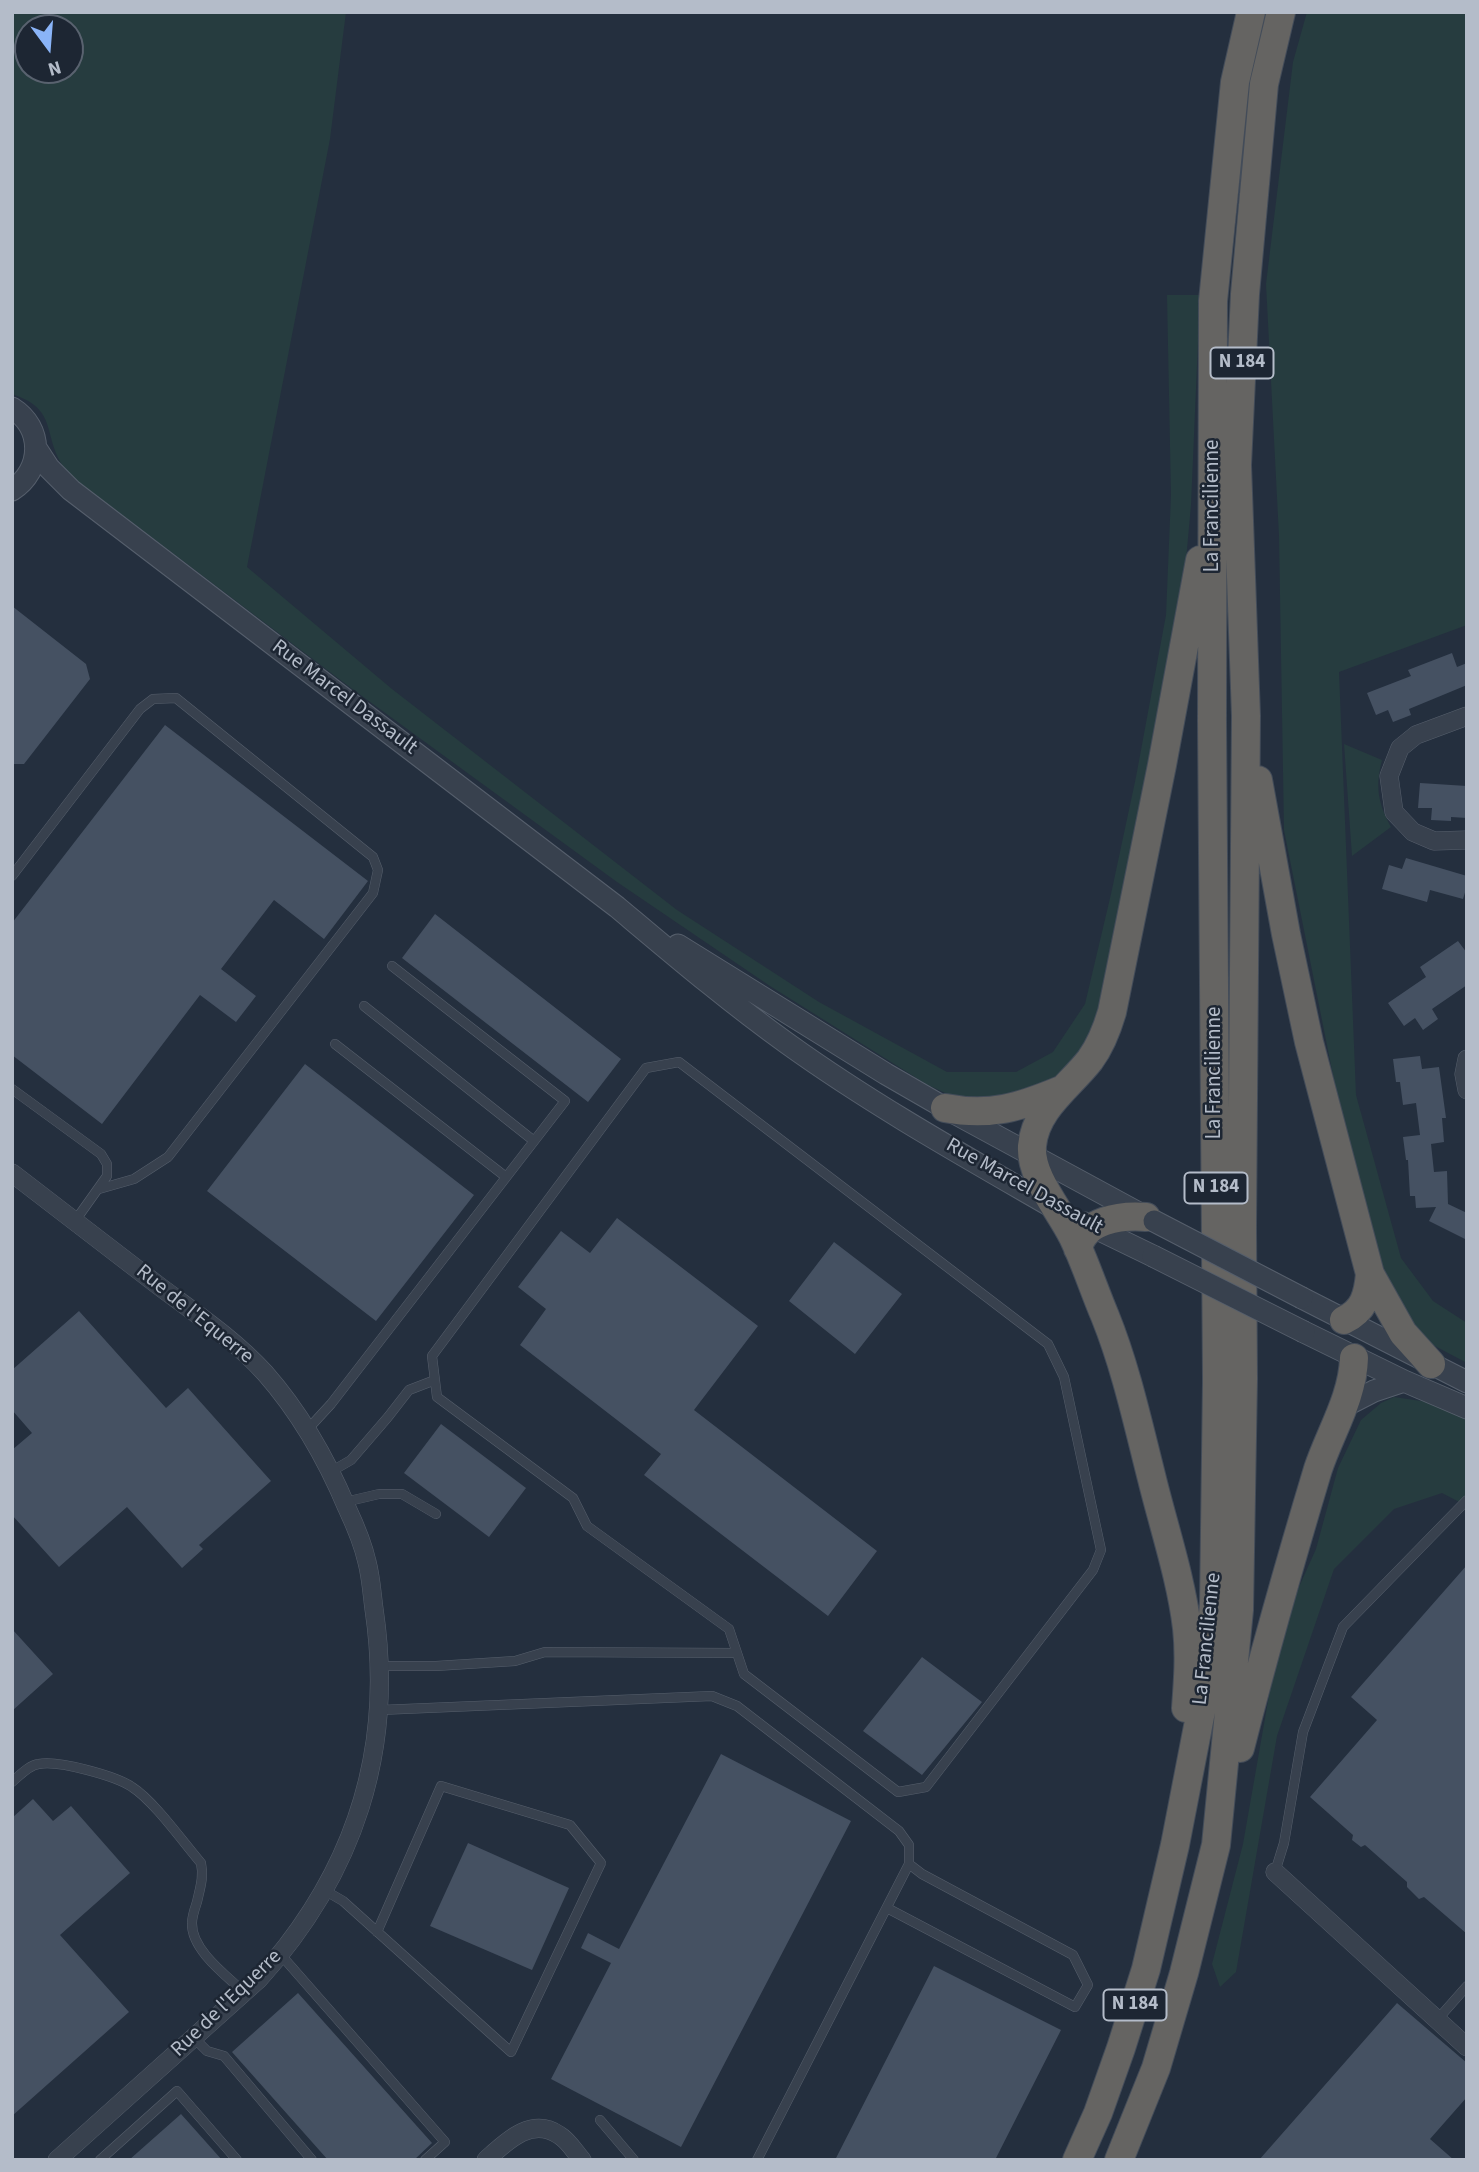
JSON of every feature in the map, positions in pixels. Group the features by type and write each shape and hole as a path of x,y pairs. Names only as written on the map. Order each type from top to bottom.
{"highway":[{"name":"La Francilienne","path":"1077,2160 1098,2113 1146,1969 1175,1845 1207,1680 1214,1605 1217,1381 1212,721 1213,301 1234,82 1251,12"},
{"name":"La Francilienne","path":"1119,2160 1156,2068 1184,1973 1216,1845 1239,1610 1243,1380 1246,716 1238,425 1245,294 1264,84 1281,12"},
{"path":"1175,1845 1189,1656 1185,1611 1130,1391 1106,1319 1085,1238 1059,1211 1044,1187 1033,1155 1037,1125 1061,1090 1078,1074 1101,1044 1112,1012 1186,641 1195,579 1213,528"},
{"path":"1246,716 1309,1042 1370,1274 1403,1333 1431,1364"},
{"path":"945,1108 964,1112 996,1112 1015,1108 1061,1090"},
{"path":"1085,1238 1108,1220 1129,1216 1150,1219"},
{"path":"1344,1320 1353,1316 1360,1308 1368,1291 1370,1274"},
{"path":"1216,1845 1289,1565 1322,1458 1353,1377 1354,1358"}],"street":[{"name":"Rue Marcel Dassault","path":"12,408 28,422 36,448 49,468 71,490 617,907 698,976 797,1051 1059,1211"},
{"path":"14,489 30,473 36,458 36,448"},
{"path":"14,489 42,485 71,490"},
{"path":"1467,716 1416,735 1408,741 1400,748 1389,776 1394,812 1413,832 1434,841 1467,840"},
{"name":"Rue Marcel Dassault","path":"617,907 874,1067 945,1108 1150,1219 1467,1382"},
{"path":"1467,1059 1464,1074 1467,1090"},
{"name":"Rue de l'Equerre","path":"12,1173 239,1348 264,1372 308,1429 345,1502 367,1562 380,1649 380,1710 372,1766 358,1814 342,1855 324,1890 281,1955 245,1993 57,2160"},
{"name":"Rue Marcel Dassault","path":"1085,1238 1153,1256 1354,1358 1467,1408"},
{"path":"1344,1320 1354,1358"},
{"path":"1343,1408 1374,1391 1404,1381"},
{"path":"1275,1872 1467,2047"},
{"path":"485,2160 507,2140 530,2128 541,2127 561,2135 583,2160"}],"lane":[{"path":"12,876 140,709 153,699 176,698 373,857 378,870 373,893 168,1157 134,1179 99,1189"},
{"path":"308,1429 331,1404 565,1101 392,966"},
{"path":"364,1006 534,1141"},
{"path":"335,1044 506,1177"},
{"path":"679,1062 1048,1345 1064,1377 1101,1550 1093,1570 926,1787 898,1792 744,1674 729,1629 587,1526 573,1498 437,1397 435,1380 432,1356 646,1068 679,1062"},
{"path":"12,1089 101,1154 107,1164 107,1176 75,1221"},
{"path":"332,1472 351,1460 409,1390 435,1380"},
{"path":"345,1502 379,1494 402,1494 436,1514"},
{"path":"1275,1872 1283,1843 1303,1732 1343,1626 1467,1500"},
{"path":"380,1666 515,1661 545,1652 737,1653"},
{"path":"380,1710 712,1696 737,1706 899,1831 909,1845 909,1864 757,2160"},
{"path":"12,1782 36,1764 48,1763 63,1764 132,1787 201,1863 204,1874 192,1922 193,1934 198,1945 213,1963 245,1993"},
{"path":"324,1890 343,1901 377,1932 511,2052 601,1863 570,1825 441,1786 377,1932"},
{"path":"887,1908 1075,2007 1088,1985 1073,1955 922,1874 909,1864"},
{"path":"281,1955 445,2142 425,2160"},
{"path":"1437,2020 1467,1986"},
{"path":"194,2038 206,2051 224,2056 312,2160"},
{"path":"100,2160 177,2091 237,2160"},
{"path":"600,2120 634,2160"}],"green space":[{"path":"12,12 346,12 330,139 247,567 392,689 677,910 819,1002 947,1072 1016,1072 1053,1052 1085,1004 1136,777 1166,615 1171,495 1167,295 1200,295 1191,505 1182,605 1105,1000 1089,1046 1066,1074 1009,1100 956,1098 926,1084 770,986 617,882 351,688 67,471 56,452 43,414 26,400 12,394"},
{"path":"1307,12 1467,12 1467,625 1339,672 1356,1095 1401,1258 1433,1301 1467,1323 1467,1363 1431,1344 1388,1293 1341,1115 1284,830 1279,536 1266,284 1293,62"},
{"path":"1344,744 1382,760 1379,795 1391,827 1352,856"},
{"path":"1394,1397 1428,1402 1467,1419 1467,1506 1442,1493 1394,1509 1334,1569 1277,1736 1236,1972 1220,1987 1212,1964 1243,1844 1281,1627 1316,1549 1338,1468 1361,1420 1381,1403"}],"building":[{"path":"12,606 86,664 90,679 24,764 12,764"},
{"path":"1452,653 1457,667 1467,663 1467,685 1409,709 1411,715 1393,722 1388,710 1376,715 1367,693 1411,676 1408,670"},
{"path":"165,725 368,881 324,939 274,900 221,969 256,996 236,1022 200,995 102,1124 12,1055 12,923"},
{"path":"1420,783 1467,786 1467,818 1451,817 1451,821 1431,820 1432,808 1418,808"},
{"path":"1406,858 1467,876 1463,899 1430,890 1427,902 1382,889 1389,865 1402,869"},
{"path":"435,914 621,1059 588,1102 402,958"},
{"path":"1458,941 1467,953 1467,985 1432,1009 1438,1019 1423,1030 1415,1018 1404,1026 1388,1003 1426,977 1420,967"},
{"path":"1420,1056 1422,1069 1439,1067 1446,1118 1442,1118 1444,1142 1431,1144 1434,1172 1447,1171 1448,1204 1467,1213 1467,1240 1429,1221 1436,1207 1416,1208 1415,1196 1410,1196 1408,1160 1403,1137 1420,1135 1416,1103 1403,1105 1393,1059"},
{"path":"305,1064 474,1195 376,1321 207,1191"},
{"path":"617,1218 758,1326 694,1410 877,1551 828,1616 644,1475 661,1454 520,1345 546,1309 518,1287 561,1231 590,1253"},
{"path":"834,1242 902,1294 855,1354 789,1301"},
{"path":"79,1311 166,1408 188,1388 271,1481 199,1545 203,1549 182,1568 127,1507 59,1567 12,1515 12,1450 32,1433 12,1410 12,1370"},
{"path":"441,1424 526,1488 489,1537 404,1473"},
{"path":"1467,1565 1467,1934 1424,1897 1419,1899 1407,1887 1407,1882 1365,1845 1361,1847 1352,1840 1353,1835 1310,1797 1377,1720 1351,1697"},
{"path":"12,1629 53,1674 12,1711"},
{"path":"922,1657 982,1702 922,1775 863,1731"},
{"path":"721,1754 851,1821 681,2147 551,2079 611,1963 581,1948 588,1933 619,1949"},
{"path":"33,1799 53,1821 71,1806 130,1873 60,1935 129,2012 12,2116 12,1818"},
{"path":"468,1843 569,1888 532,1970 430,1926"},
{"path":"934,1966 1061,2030 995,2160 835,2160"},
{"path":"298,1993 432,2143 414,2160 328,2160 232,2052"},
{"path":"1397,2003 1467,2063 1467,2097 1430,2139 1454,2160 1259,2160"},
{"path":"181,2114 222,2160 129,2160"}]}
